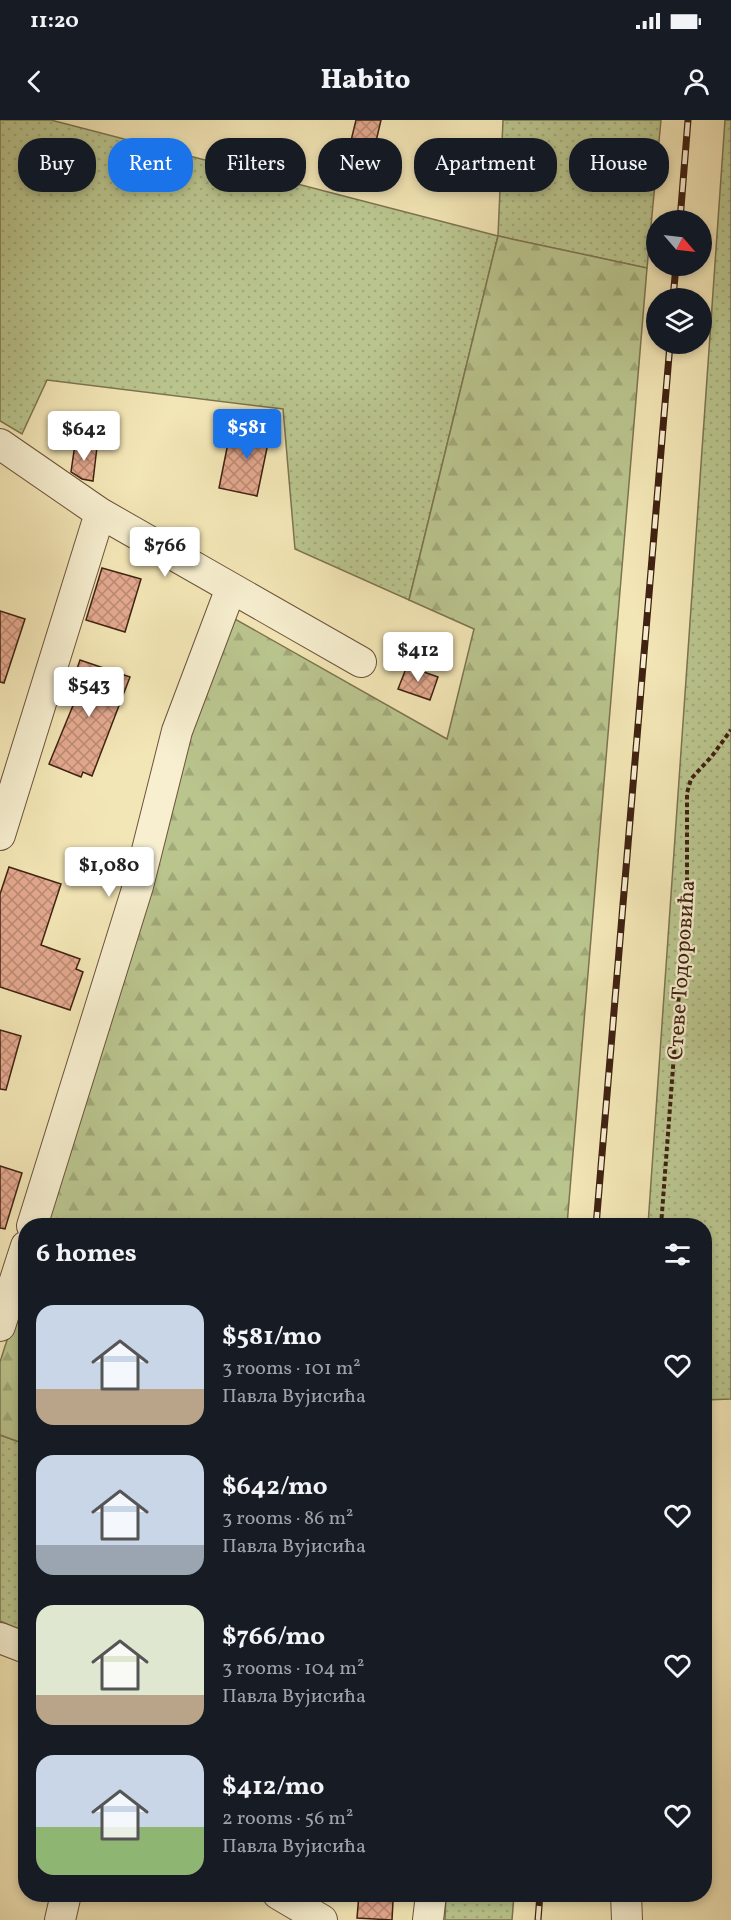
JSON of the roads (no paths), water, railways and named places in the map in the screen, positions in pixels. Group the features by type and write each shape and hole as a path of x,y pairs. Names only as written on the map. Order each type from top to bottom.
{"street":[{"path":"0,444 100,513 361,662"},
{"path":"0,835 100,513"},
{"path":"34,1218 138,886 177,731 231,588"},
{"path":"0,1326 18,1271"},
{"path":"0,1638 18,1645"},
{"path":"60,1920 64,1902"},
{"path":"292,1902 322,1920"},
{"path":"428,1920 430,1902"},
{"path":"626,1902 627,1920"}],"railway":[{"path":"681,210 688,120"},
{"path":"674,288 675,276"},
{"path":"597,1218 669,354"},
{"path":"538,1920 539,1902"}]}
